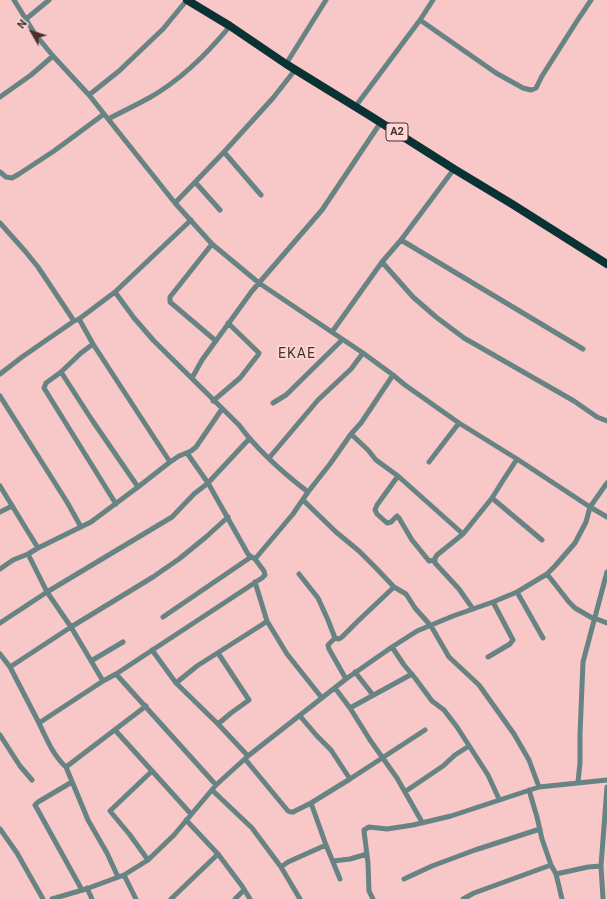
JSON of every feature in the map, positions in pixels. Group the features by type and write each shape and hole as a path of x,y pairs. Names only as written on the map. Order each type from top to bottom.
{"highway":[{"name":"A2","path":"187,0 287,62 358,103 607,257"},
{"name":"A2","path":"196,0 232,22 287,62 295,70 381,122 607,264"}],"street":[{"path":"14,0 35,34 89,95 175,203 212,244 259,283 363,353 459,423 607,517"},
{"path":"26,19 49,0"},
{"path":"89,95 119,72 163,29 187,0"},
{"path":"287,62 326,0"},
{"path":"358,103 420,20 433,0"},
{"path":"420,20 496,73 523,88 531,90 536,88 576,21 592,0"},
{"path":"108,119 150,97 181,76 212,47 230,26"},
{"path":"0,97 32,75 53,56"},
{"path":"175,203 273,98 295,70"},
{"path":"0,172 6,177 12,178 54,151 104,114"},
{"path":"192,378 202,360 252,291 322,210 381,122"},
{"path":"224,152 261,195"},
{"path":"332,332 382,262 401,240 454,169"},
{"path":"195,182 220,210"},
{"path":"0,374 115,292 191,220"},
{"path":"0,223 25,250 77,320 170,462"},
{"path":"0,234 6,230"},
{"path":"401,240 583,349"},
{"path":"212,244 170,297 170,302 216,341"},
{"path":"382,262 413,297 464,338 574,401 597,417 607,421"},
{"path":"115,292 134,318 149,335 213,401 239,425 249,439 290,478 308,492"},
{"path":"213,401 240,378 259,353 228,323"},
{"path":"273,403 286,395 342,340"},
{"path":"93,344 81,352 61,372 46,383 44,388 116,504"},
{"path":"269,458 318,400 351,369 363,353"},
{"path":"61,372 138,487"},
{"path":"163,617 253,558 293,514 351,434 361,423 393,375"},
{"path":"0,396 67,502 81,527"},
{"path":"0,569 13,560 91,522 170,462 191,451 196,447 222,409"},
{"path":"429,462 459,423"},
{"path":"351,434 376,460 398,476 463,534"},
{"path":"0,623 47,592 172,517 194,494 208,483 249,439"},
{"path":"39,723 116,674 264,575 264,572 248,554 208,483 187,453"},
{"path":"434,560 437,555 463,534 492,498 517,459"},
{"path":"398,476 377,505 377,514 387,523 391,522 397,516 400,518 412,540 425,557 429,561 434,560"},
{"path":"52,899 121,876 148,860 174,835 216,785 246,758 346,679 392,647 417,631 517,592 547,574 556,566 575,543 586,522 590,507 607,483"},
{"path":"0,486 38,548"},
{"path":"492,498 542,540"},
{"path":"303,500 336,532 359,551 394,587 406,594 415,608 431,626 450,657 479,686 514,734 529,760 539,787"},
{"path":"0,512 12,506"},
{"path":"10,667 179,560 228,518"},
{"path":"28,554 47,592 71,627 103,681"},
{"path":"434,560 459,589 473,609"},
{"path":"578,782 580,763 583,662 607,572"},
{"path":"300,574 318,598 335,638"},
{"path":"547,574 575,608 607,623"},
{"path":"255,582 266,621 288,654 322,698"},
{"path":"346,679 328,645 335,638 339,639 342,637 394,587"},
{"path":"517,592 543,638"},
{"path":"488,657 510,644 513,640 493,602"},
{"path":"176,683 197,666 266,621"},
{"path":"91,661 123,642"},
{"path":"392,647 432,701 447,714 488,775 499,799"},
{"path":"152,650 176,683 218,724 288,811 294,812 311,803 425,730"},
{"path":"218,653 249,700 218,724"},
{"path":"0,654 10,667 47,740 60,761 66,767 88,820 106,852 136,899"},
{"path":"356,672 373,695"},
{"path":"116,674 216,785"},
{"path":"350,708 412,674"},
{"path":"335,688 406,791 422,822"},
{"path":"66,767 146,706"},
{"path":"300,716 331,750 350,779"},
{"path":"115,730 191,814"},
{"path":"0,735 20,766 32,780"},
{"path":"406,791 446,764 455,755 469,746"},
{"path":"148,860 110,811 152,771"},
{"path":"373,899 369,891 368,863 364,831 369,827 387,829 451,816 539,787 607,780"},
{"path":"72,782 35,805 92,899"},
{"path":"603,899 601,866 606,824 607,787"},
{"path":"212,790 252,828 281,867 300,899"},
{"path":"529,790 542,839 556,874 562,899"},
{"path":"311,803 340,879"},
{"path":"186,820 218,854 250,899"},
{"path":"0,829 17,853 43,899"},
{"path":"404,879 432,866 540,829"},
{"path":"281,867 288,862 326,845"},
{"path":"171,899 218,854"},
{"path":"333,861 350,859 367,854"},
{"path":"463,899 481,890 552,865"},
{"path":"556,874 588,867 601,866"},
{"path":"235,899 244,890"}],"district":[{"name":"EKAE","path":"297,354"}]}
